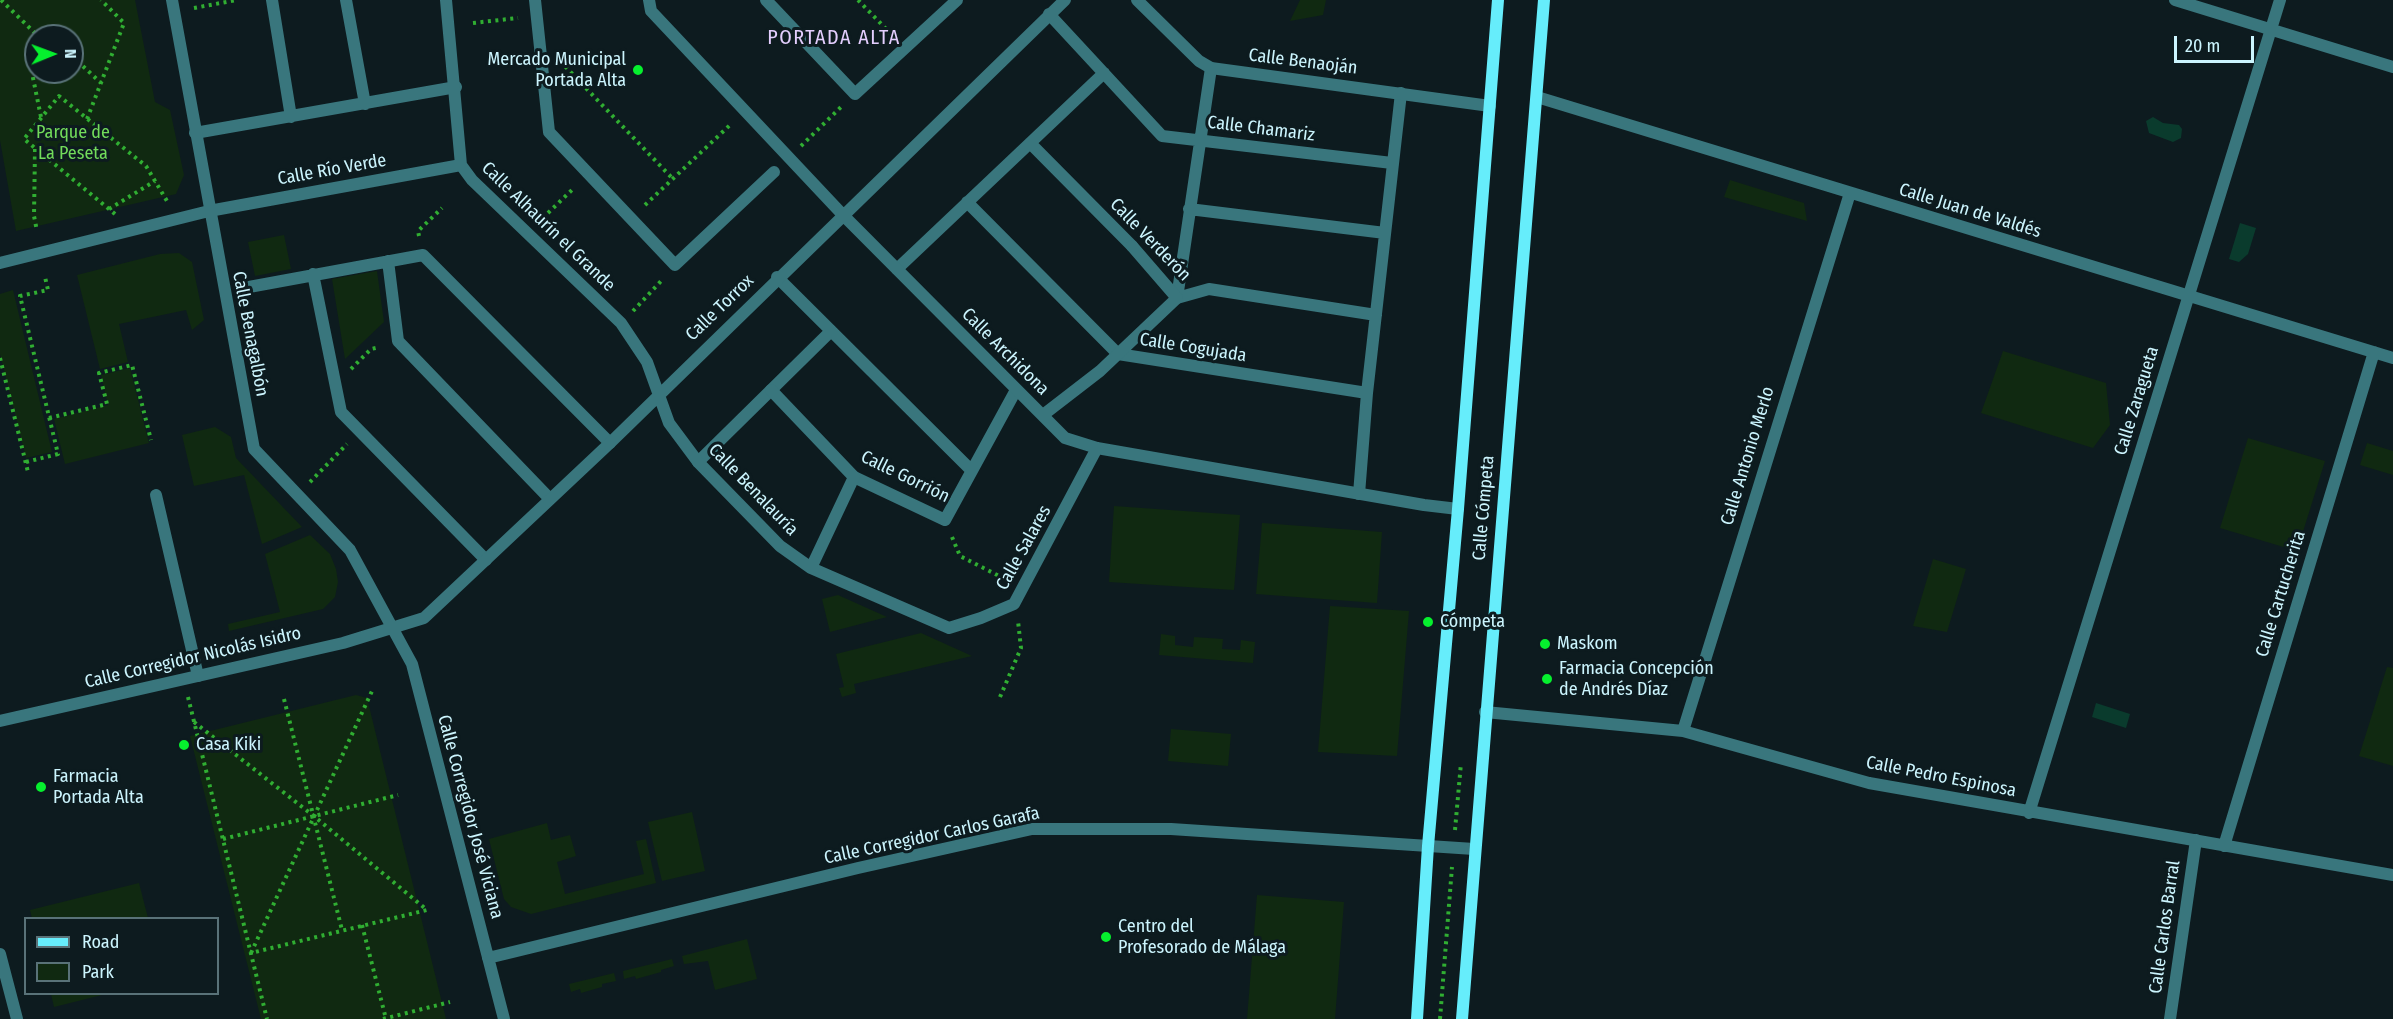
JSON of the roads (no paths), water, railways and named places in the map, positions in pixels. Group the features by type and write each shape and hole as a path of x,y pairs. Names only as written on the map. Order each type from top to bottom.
{"main road":[{"name":"Calle Cómpeta","path":"1417,1019 1428,846 1458,509 1498,0"},
{"name":"Calle Cómpeta","path":"1462,1019 1544,0"}],"street":[{"name":"Calle Benagalbón","path":"172,0 254,449 350,550 393,628"},
{"path":"272,0 291,117"},
{"path":"346,0 364,104"},
{"name":"Calle Alhaurín el Grande","path":"446,0 456,87 461,165 472,180 621,323 646,362 658,393"},
{"path":"535,0 549,132 675,265 774,172"},
{"name":"Calle Archidona","path":"649,0 651,11 842,214 1065,438 1097,448 1458,509"},
{"path":"766,0 855,94 957,0"},
{"name":"Calle Torrox","path":"393,628 424,618 609,443 777,277 1065,0"},
{"name":"Calle Benaoján","path":"1137,0 1198,61 1211,68 1490,106"},
{"path":"2175,0 2393,67"},
{"name":"Calle Zaragueta","path":"2029,813 2280,0"},
{"name":"Calle Chamariz","path":"1049,14 1162,136 1392,162"},
{"path":"1043,415 1118,354 1177,298 1211,68"},
{"path":"897,269 1104,73"},
{"path":"195,133 456,87"},
{"path":"1359,494 1367,393 1401,93"},
{"name":"Calle Juan de Valdés","path":"1537,97 2393,358"},
{"name":"Calle Verderón","path":"1030,142 1131,246 1177,298 1209,289 1376,315"},
{"name":"Calle Río Verde","path":"0,263 209,211 461,165"},
{"name":"Calle Antonio Merlo","path":"1683,731 1850,193"},
{"name":"Calle Cogujada","path":"967,202 1118,354 1367,393"},
{"path":"1189,209 1384,233"},
{"path":"249,287 423,255 609,443"},
{"path":"388,261 398,341 549,498"},
{"path":"313,274 341,412 486,560"},
{"path":"777,277 972,470"},
{"path":"698,462 831,331"},
{"name":"Calle Cartucherita","path":"2224,846 2374,352"},
{"name":"Calle Gorrión","path":"771,390 855,477 945,520 1017,390"},
{"name":"Calle Benalauría","path":"658,393 669,423 698,462 780,546 812,568 949,628"},
{"name":"Calle Salares","path":"949,628 995,614 1014,604 1097,448"},
{"path":"812,568 855,477"},
{"path":"156,495 198,676"},
{"name":"Calle Corregidor Nicolás Isidro","path":"0,721 343,643 393,628"},
{"name":"Calle Corregidor José Viciana","path":"393,628 412,664 504,1019"},
{"name":"Calle Pedro Espinosa","path":"1485,712 1683,731 1869,783 2029,813 2393,875"},
{"name":"Calle Corregidor Carlos Garafa","path":"488,958 858,868 1032,830 1171,829 1474,849"},
{"name":"Calle Carlos Barral","path":"2170,1019 2196,840"},
{"path":"0,954 16,1019"}],"place":[{"name":"Mercado Municipal Portada Alta","path":"638,70"},
{"name":"Cómpeta","path":"1428,622"},
{"name":"Maskom","path":"1545,644"},
{"name":"Farmacia Concepción de Andrés Díaz","path":"1547,679"},
{"name":"Casa Kiki","path":"184,745"},
{"name":"Farmacia Portada Alta","path":"41,787"},
{"name":"Centro del Profesorado de Málaga","path":"1106,937"}],"district":[{"name":"PORTADA ALTA","path":"834,38"}],"park label":[{"name":"Parque de La Peseta","path":"73,143"}]}
